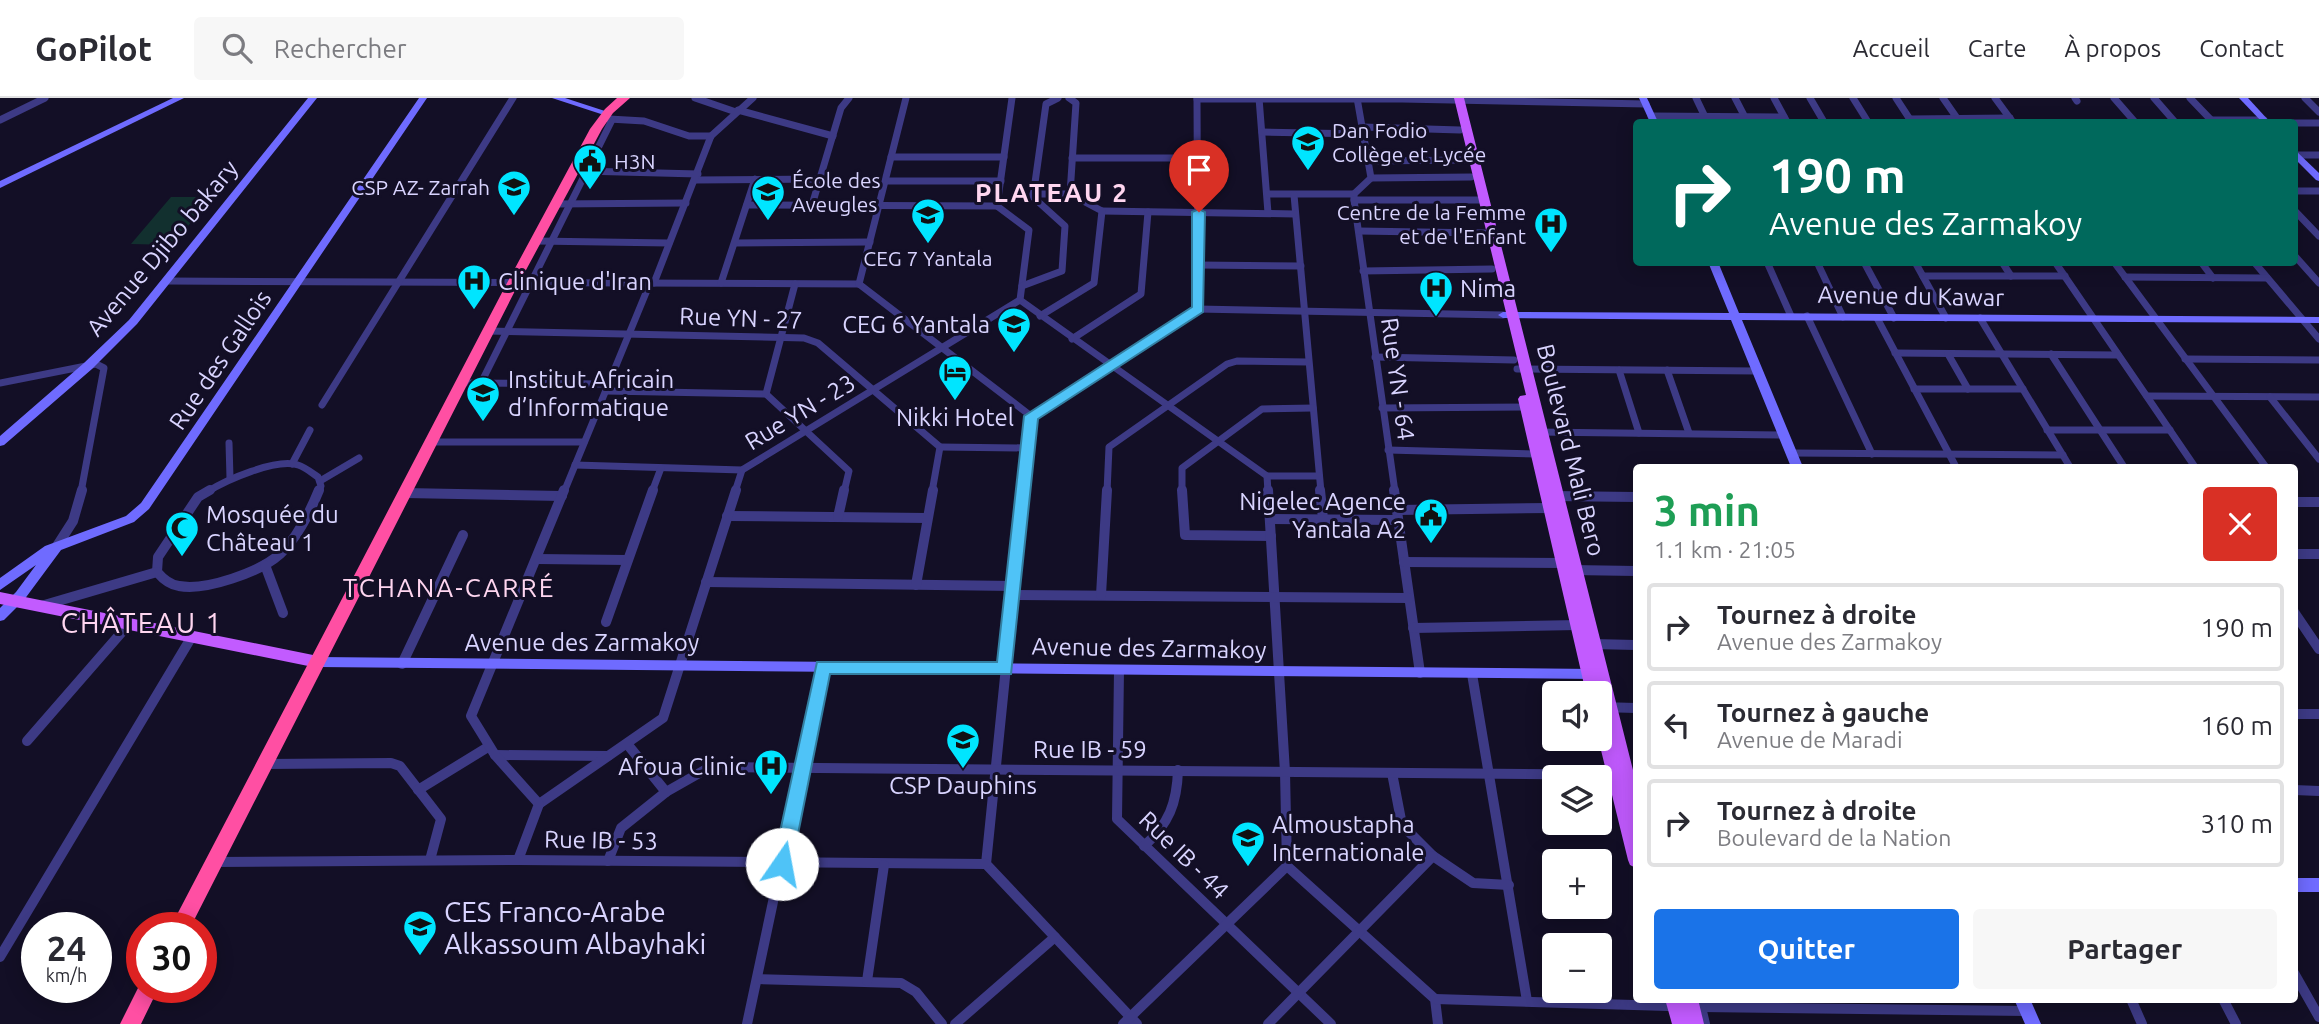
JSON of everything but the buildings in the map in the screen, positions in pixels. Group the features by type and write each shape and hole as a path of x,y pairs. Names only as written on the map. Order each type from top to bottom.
{"highway":[{"path":"188,912 513,283 536,241 563,204 608,117 624,98"},
{"path":"130,1024 141,1003"}],"main road":[{"name":"Boulevard Mali Bero","path":"1456,99 1471,177 1480,200 1492,269 1508,315"},
{"name":"Boulevard Mali Bero","path":"1456,99 1508,315 1526,407 1537,432 1537,454 1551,500"},
{"name":"Boulevard Mali Bero","path":"1519,366 1597,681"},
{"name":"Boulevard Mali Bero","path":"1567,568 1578,625 1588,644"},
{"path":"0,597 318,662"},
{"name":"Boulevard Mali Bero","path":"1595,674 1595,681"},
{"name":"Boulevard Mali Bero","path":"1612,735 1633,802"},
{"name":"Boulevard Mali Bero","path":"1626,775 1633,834"},
{"path":"1681,1024 1688,1007"}],"street":[{"path":"0,120 45,98"},
{"path":"146,112 171,98"},
{"path":"0,183 180,98"},
{"name":"Avenue Djibo bakary","path":"0,442 122,333 313,98"},
{"name":"Rue des Gallois","path":"0,585 38,556 57,546 130,519 145,506 423,98"},
{"path":"321,405 513,98"},
{"path":"556,98 608,117 644,121 689,136 711,136"},
{"path":"695,98 832,136"},
{"path":"539,804 491,751 471,716 697,177 711,136 753,98"},
{"path":"835,98 848,99"},
{"path":"859,284 906,98"},
{"path":"997,206 1012,98"},
{"path":"1022,286 1062,271 1065,226 1035,202 1033,194 1046,104 1058,98"},
{"path":"1069,98 1076,103"},
{"path":"1076,103 1088,98"},
{"path":"1357,98 1371,178"},
{"path":"1696,98 1706,119"},
{"path":"1735,98 1746,119"},
{"path":"1774,98 1785,119"},
{"path":"1810,98 1822,119"},
{"path":"1853,98 1866,119"},
{"path":"1896,98 1909,119"},
{"path":"1943,98 1957,119"},
{"path":"1995,98 2011,119"},
{"path":"2114,98 2132,119"},
{"path":"2154,98 2172,119"},
{"path":"2190,98 2210,119"},
{"path":"2243,98 2263,119"},
{"path":"2305,98 2319,111"},
{"path":"812,205 841,108 848,99"},
{"path":"1198,309 1199,158 1196,99 1644,101 1652,119"},
{"path":"1259,99 1268,213"},
{"path":"1070,194 1076,103"},
{"path":"2298,123 2319,123"},
{"path":"1262,132 1460,130"},
{"path":"2298,153 2319,155"},
{"path":"2298,155 2319,178"},
{"path":"891,156 1004,157"},
{"path":"1072,158 1199,158"},
{"path":"1368,161 1467,160"},
{"path":"580,171 755,179 820,179"},
{"path":"1354,197 1371,178 1471,177"},
{"path":"720,283 755,179"},
{"path":"886,181 1001,181"},
{"path":"2298,191 2319,191"},
{"path":"1033,194 1070,194 1102,211 1295,214"},
{"path":"1268,194 1480,200"},
{"path":"1294,195 1323,519"},
{"name":"Rue YN - 64","path":"1354,197 1420,673"},
{"path":"481,383 552,241 563,204 686,203"},
{"path":"747,205 997,206 1029,230 1020,300 1267,476 1319,476"},
{"path":"1040,316 1094,283 1102,211"},
{"path":"1072,339 1141,294 1148,212"},
{"path":"2299,219 2319,236"},
{"path":"1359,231 1484,233"},
{"path":"536,241 669,243"},
{"path":"735,243 870,242"},
{"path":"2298,259 2319,283"},
{"path":"1198,265 1301,266"},
{"path":"1715,266 1796,464"},
{"path":"1769,266 1791,316"},
{"path":"1819,266 1843,317"},
{"path":"1866,266 1894,318"},
{"path":"1917,266 1946,318"},
{"path":"2005,266 2011,276"},
{"path":"2058,266 2193,464"},
{"path":"2117,266 2264,464"},
{"path":"2204,266 2213,278"},
{"path":"2257,266 2319,339"},
{"path":"1363,271 1492,269"},
{"path":"1923,276 2065,276"},
{"path":"2124,277 2267,278"},
{"path":"166,281 859,284 1031,416"},
{"path":"766,394 796,284"},
{"name":"Rue YN - 23","path":"575,465 742,470 1020,300"},
{"path":"1031,416 1198,309 1508,315"},
{"name":"Avenue du Kawar","path":"1508,315 2319,320"},
{"path":"1807,316 1872,454"},
{"path":"1877,318 1954,464"},
{"path":"1980,318 2068,464"},
{"name":"Rue YN - 27","path":"488,331 781,337 812,340 875,389 940,447"},
{"path":"1895,353 2118,355"},
{"path":"1948,354 1968,389"},
{"path":"2051,354 2122,464"},
{"path":"1375,357 1519,366 1757,371"},
{"path":"2185,359 2319,360"},
{"path":"1101,595 1109,447 1232,362 1308,362"},
{"path":"0,383 88,366 102,366 104,371 80,499 73,521 16,600 0,616"},
{"path":"1619,369 1639,433"},
{"path":"1667,370 1689,433"},
{"path":"461,383 766,394 849,471 838,517"},
{"path":"1914,389 2023,389"},
{"path":"2147,396 2319,397"},
{"path":"2270,397 2319,459"},
{"path":"1382,408 1526,407"},
{"path":"1271,536 1189,536 1183,532 1182,468 1262,409 1313,408"},
{"path":"1031,416 986,864 1130,1022 1287,866"},
{"path":"292,464 310,430"},
{"path":"2047,430 2170,430"},
{"path":"1537,432 1784,435"},
{"path":"431,442 584,442"},
{"path":"229,443 230,478"},
{"path":"916,585 940,447 1028,448"},
{"path":"1388,450 1537,454"},
{"path":"1792,453 2063,455"},
{"path":"320,481 359,457"},
{"path":"292,464 305,468 320,481 319,491 285,548 265,565 191,587 174,585 163,580 157,572 159,557 192,504 206,491 230,478 292,464"},
{"path":"606,622 661,468"},
{"path":"518,860 539,804 628,745 663,718 742,470"},
{"path":"1267,476 1285,772 1287,866 1435,999 1688,1007 2027,1011"},
{"path":"405,493 562,496"},
{"path":"1270,519 1398,515 1551,500 1633,497"},
{"path":"2298,502 2319,502"},
{"path":"727,516 927,518"},
{"path":"73,521 80,530 92,532"},
{"path":"402,664 463,535"},
{"path":"2298,554 2319,554"},
{"path":"537,559 627,560"},
{"path":"1404,562 1633,571"},
{"path":"265,565 283,613"},
{"path":"40,606 157,572"},
{"path":"706,582 916,585 1101,595 1409,598"},
{"path":"2298,618 2319,649"},
{"path":"27,741 128,625"},
{"path":"1413,628 1578,625"},
{"path":"0,957 191,638"},
{"path":"1588,644 1633,645"},
{"name":"Avenue des Zarmakoy","path":"318,662 1595,674"},
{"path":"747,1024 823,667"},
{"name":"Rue IB - 44","path":"1119,670 1116,817 1331,1024"},
{"path":"1472,674 1527,1001"},
{"path":"1612,709 1633,708"},
{"path":"2298,714 2319,714"},
{"path":"628,745 666,792"},
{"path":"418,790 491,751 611,756"},
{"path":"267,764 396,764 442,824 430,860"},
{"name":"Rue IB - 59","path":"608,861 619,831 666,792 710,767 1626,775"},
{"path":"1144,846 1173,815 1177,802 1178,770"},
{"path":"1392,773 1402,825 1433,856 1473,883 1509,885"},
{"path":"2298,790 2319,791"},
{"path":"1268,1024 1433,856"},
{"name":"Rue IB - 53","path":"215,862 518,860 986,864"},
{"path":"867,981 884,865"},
{"path":"2298,885 2319,885"},
{"path":"955,1024 1055,937"},
{"path":"757,979 867,981 909,985 943,1024"},
{"path":"2298,980 2319,1017"},
{"path":"1435,999 1438,1024"},
{"path":"2132,1003 2142,1024"},
{"path":"2225,1003 2236,1024"},
{"path":"1688,1007 1705,1024"}],"green space":[{"path":"171,197 211,197 173,245 131,244"}],"place":[{"name":"Dan Fodio Collège et Lycée","path":"1308,172"},
{"name":"H3N","path":"590,191"},
{"name":"CSP AZ- Zarrah","path":"514,217"},
{"name":"École des Aveugles","path":"768,222"},
{"name":"CEG 7 Yantala","path":"928,245"},
{"name":"Centre de la Femme et de l'Enfant","path":"1551,254"},
{"name":"Clinique d'Iran","path":"474,311"},
{"name":"Nima","path":"1436,318"},
{"name":"CEG 6 Yantala","path":"1014,354"},
{"name":"Nikki Hotel","path":"955,402"},
{"name":"Institut Africain d’Informatique","path":"483,423"},
{"name":"Nigelec Agence Yantala A2","path":"1431,545"},
{"name":"Mosquée du Château 1","path":"182,558"},
{"name":"CSP Dauphins","path":"963,770"},
{"name":"Afoua Clinic","path":"771,796"},
{"name":"Almoustapha Internationale","path":"1248,868"},
{"name":"CES Franco-Arabe Alkassoum Albayhaki","path":"420,957"}],"district":[{"name":"PLATEAU 2","path":"1052,192"},
{"name":"TCHANA-CARRÉ","path":"449,587"},
{"name":"CHÂTEAU 1","path":"142,622"}],"route":[{"path":"782,864 823,667 1005,669 1031,416 1198,309 1199,212"}]}
